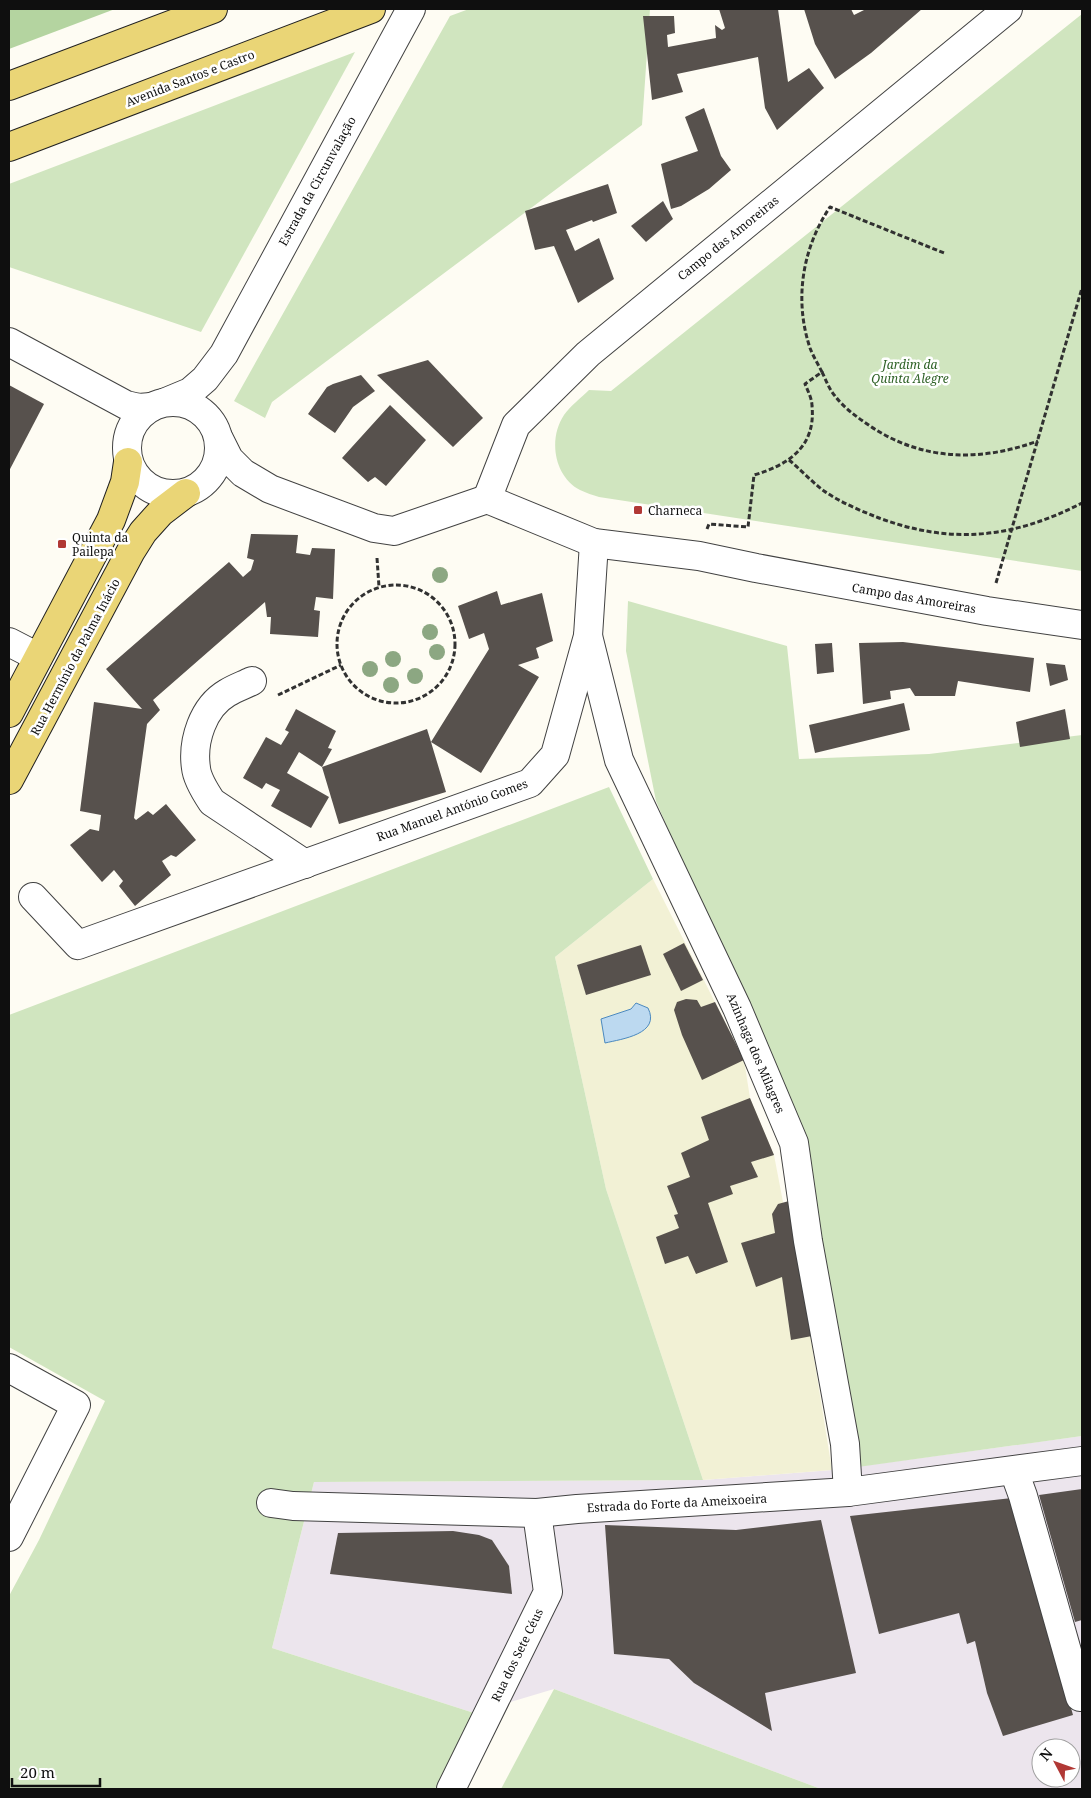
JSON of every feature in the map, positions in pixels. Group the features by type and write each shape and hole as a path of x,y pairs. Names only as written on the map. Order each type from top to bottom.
{"main road":[{"path":"9,86 213,9"},
{"name":"Avenida Santos e Castro","path":"9,147 371,9"},
{"path":"9,713 111,520 125,482 127,454"},
{"name":"Rua Hermínio da Palma Inácio","path":"9,780 131,551 143,532 161,512 192,490"}],"street":[{"name":"Estrada da Circunvalação","path":"158,405 190,392 205,379 224,354 411,9"},
{"name":"Campo das Amoreiras","path":"1008,9 588,354 516,425 487,499 594,543 698,556 987,611 1082,625"},
{"path":"9,342 126,404 139,408 180,402 193,406 205,414 230,459 243,473 270,488 374,528 394,531 487,499"},
{"name":"Estrada da Circunvalação","path":"216,432 212,413 212,392 224,354"},
{"path":"91,387 105,399 118,418 135,476 146,487 159,493 172,495 233,483 270,488"},
{"path":"127,454 130,431 138,417 158,405"},
{"path":"192,490 209,478 216,466 219,453 216,432"},
{"name":"Rua Manuel António Gomes","path":"33,897 78,945 530,783 555,755 588,636 594,543"},
{"name":"Azinhaga dos Milagres","path":"588,636 619,760 737,1008 794,1143 808,1241 845,1444 848,1492"},
{"path":"9,642 38,657"},
{"path":"252,681 226,693 206,714 196,740 196,768 207,795 212,802 305,864"},
{"path":"9,1368 76,1405 9,1537"},
{"name":"Estrada do Forte da Ameixoeira","path":"271,1503 293,1506 537,1513 848,1492 1082,1461"},
{"path":"1014,1470 1080,1697"},
{"name":"Rua dos Sete Céus","path":"451,1789 548,1592 537,1513"}],"path":[{"path":"944,253 830,207 819,223 810,244 804,267 802,292 803,319 810,349 834,395 855,416 880,433 908,446 936,453 965,456 994,454 1039,440"},
{"path":"987,611 1039,440 1082,288"},
{"path":"698,556 709,524 748,528 754,475 774,469 789,460 804,444 812,423 812,405 805,384 822,372"},
{"path":"789,460 824,491 863,511 899,525 936,533 975,535 1012,531 1055,517 1082,503"},
{"path":"398,584 417,588 434,597 446,611 454,630 456,649 450,668 439,685 423,697 404,702 384,702 366,695 351,682 341,665 337,646 340,626 348,609 362,596 379,587 398,584"},
{"path":"252,681 277,696 341,665"}],"shaded area":[{"path":"1082,1436 1082,1789 821,1789 554,1689 474,1713 272,1648 314,1482 703,1480 832,1470"}],"green space":[{"path":"9,9 115,9 9,49"},
{"path":"469,9 650,9 642,125 272,402 265,418 234,401 450,16"},
{"name":"Jardim da Quinta Alegre","path":"1082,14 1082,571 599,497 580,490 571,484 559,466 555,446 556,435 566,412 589,390 611,391"},
{"path":"355,52 201,332 9,267 9,184"},
{"path":"628,601 787,646 799,759 929,754 1082,735 1082,1436 858,1467 802,1142 656,801 626,651"},
{"path":"609,787 653,879 555,957 606,1189 703,1480 314,1482 272,1648 474,1713 435,1789 9,1789 9,1596 39,1540 105,1401 9,1347 9,1015"},
{"path":"653,879 744,1060 750,1098 774,1155 800,1271 832,1470 703,1480 606,1189 555,957"},
{"path":"554,1689 821,1789 501,1789"}],"water":[{"path":"636,1003 648,1008 651,1017 649,1024 638,1034 605,1043 601,1019 631,1009"}],"building":[{"path":"719,9 778,9 788,82 809,68 824,88 777,130 765,108 758,57 677,74 683,92 652,100 643,16 674,16 675,33 667,35 668,47 716,38 715,25 722,30 725,28"},
{"path":"804,9 851,9 854,15 866,9 922,9 871,53 835,79 815,44"},
{"path":"704,108 721,156 731,170 709,189 681,206 671,209 661,164 698,151 685,117"},
{"path":"608,184 617,213 566,230 575,251 599,238 614,279 578,303 554,246 535,250 525,211"},
{"path":"663,201 673,219 646,242 631,226"},
{"path":"428,360 483,418 453,447 377,375"},
{"path":"361,375 375,391 353,407 335,433 308,414 327,387"},
{"path":"9,385 44,404 9,471"},
{"path":"390,405 426,440 386,486 375,477 368,482 342,458"},
{"path":"251,534 298,535 296,553 310,555 312,548 335,549 333,599 316,597 314,610 320,611 318,637 270,634 271,617 267,617 265,602 153,700 160,710 147,724 134,818 136,820 148,811 153,815 166,804 196,840 176,857 171,855 162,861 171,875 135,906 119,886 123,881 114,870 102,882 70,845 90,829 99,831 101,815 80,811 94,702 142,709 106,669 229,562 243,577 251,570 254,560 247,558"},
{"path":"497,591 501,605 542,593 553,641 536,648 539,658 518,665 539,677 481,773 431,742 489,649 484,633 469,639 458,606"},
{"path":"903,642 1034,658 1030,692 958,681 955,696 915,696 910,688 890,691 891,699 863,704 859,643"},
{"path":"832,643 834,672 817,674 815,644"},
{"path":"1046,663 1065,665 1068,680 1050,686"},
{"path":"904,703 910,730 815,753 809,725"},
{"path":"296,709 336,731 328,748 332,749 322,767 299,752 287,773 329,797 311,828 271,806 280,790 266,783 262,789 243,778 266,737 281,745 289,732 285,730"},
{"path":"1065,709 1070,739 1020,747 1016,722"},
{"path":"427,729 446,792 339,824 322,767"},
{"path":"684,943 703,980 681,991 663,954"},
{"path":"641,945 651,975 586,995 577,965"},
{"path":"686,999 697,1000 701,1007 715,1002 744,1060 702,1080 682,1035 674,1010 677,1002"},
{"path":"750,1098 774,1155 751,1162 758,1177 730,1186 733,1194 708,1203 728,1262 696,1274 688,1256 665,1264 656,1237 679,1228 674,1215 678,1214 667,1186 690,1177 681,1153 709,1140 701,1117"},
{"path":"789,1201 812,1336 791,1340 782,1277 756,1287 741,1243 775,1233 772,1214 778,1204"},
{"path":"1082,1489 1082,1620 1075,1622 1039,1495"},
{"path":"1012,1498 1073,1715 1003,1736 987,1693 975,1641 967,1644 959,1613 879,1634 850,1516"},
{"path":"821,1520 856,1673 765,1693 772,1731 694,1683 669,1659 614,1654 605,1525 736,1530"},
{"path":"453,1531 479,1535 492,1540 509,1566 512,1594 330,1574 338,1533"}],"place":[{"name":"Charneca","path":"638,510"},
{"name":"Quinta da Pailepa","path":"62,544"}]}
